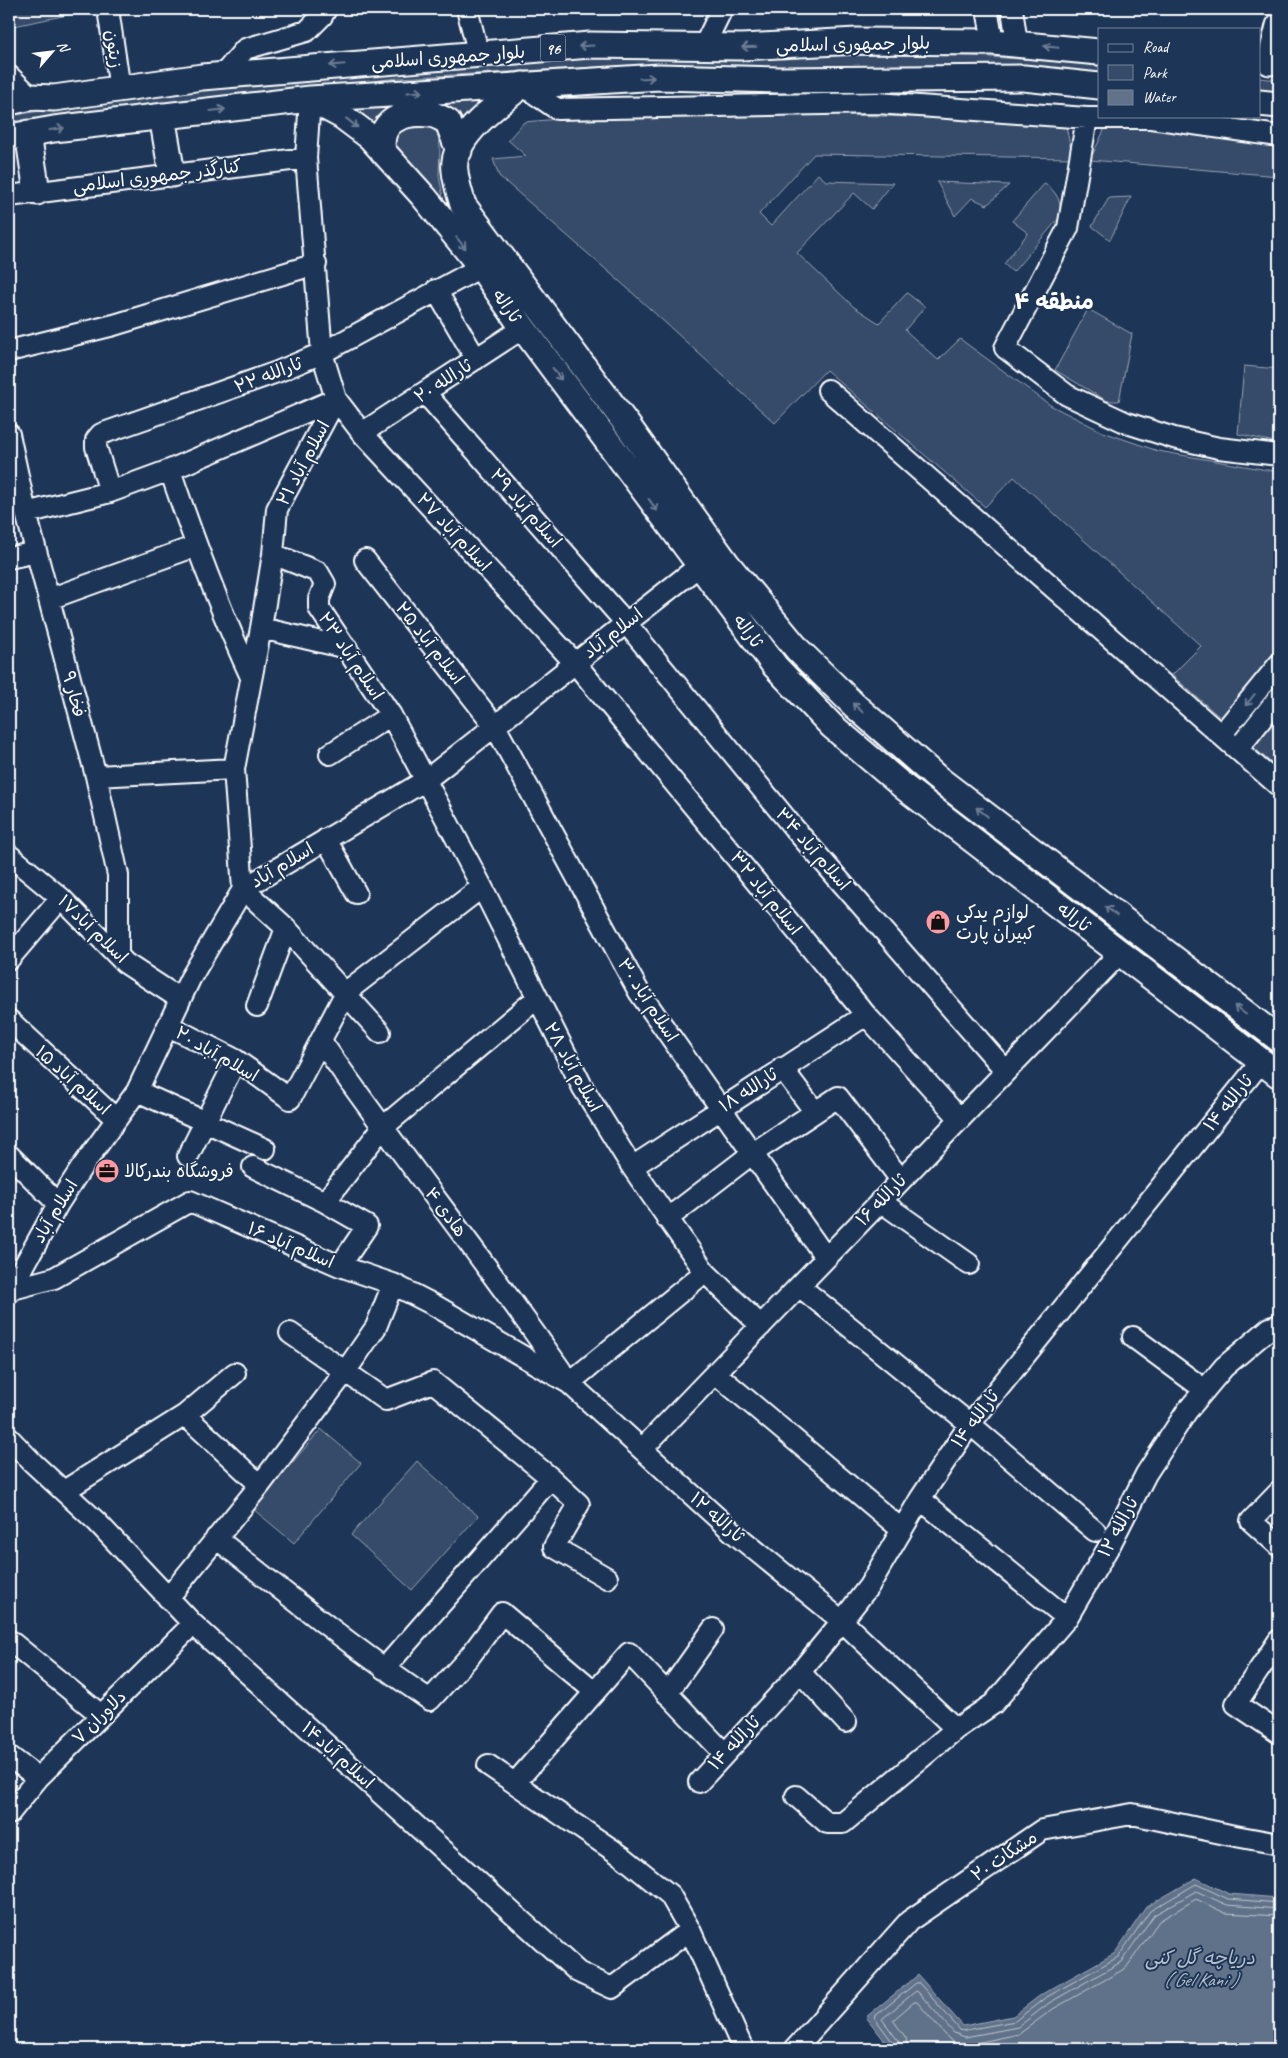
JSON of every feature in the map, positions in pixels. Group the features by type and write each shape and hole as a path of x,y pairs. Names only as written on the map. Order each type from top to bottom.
{"main road":[{"path":"1269,62 1279,26"},
{"name":"بلوار جمهوری اسلامی","path":"20,100 54,98 224,75 590,45 742,48 857,41 1005,43 1098,52"},
{"name":"بلوار جمهوری اسلامی","path":"18,135 310,99 659,78 780,80 1024,78 1098,86"},
{"name":"ثاراله","path":"522,85 472,127 459,151 454,170 463,206 628,426 727,564 798,650 854,705 936,776 1279,1039"},
{"name":"ثاراله","path":"310,99 342,116 370,137 424,197 481,267 523,328 775,666 832,726 904,787 1000,862 1121,952 1270,1069"},
{"path":"1260,103 1279,106"},
{"path":"383,152 380,139 387,125 406,115 432,114 448,122 459,151"},
{"path":"162,116 172,174"},
{"path":"18,135 37,192"},
{"path":"1000,862 1017,839"}],"street":[{"name":"زیتون","path":"108,9 120,89"},
{"path":"224,75 246,49 307,31 322,16 326,9"},
{"path":"467,9 478,55"},
{"path":"704,46 722,9"},
{"path":"988,11 1000,12 1011,9 1005,43"},
{"path":"988,11 1005,43"},
{"path":"9,76 20,100"},
{"path":"522,85 557,109 877,103 1087,118 1151,118 1279,136"},
{"name":"اسلام آباد ۲۱","path":"242,889 234,769 261,628 273,554 277,509 336,399 322,353 306,158 310,99"},
{"path":"1087,118 1068,228 1005,348 1067,395 1126,424 1174,438 1219,448 1279,455"},
{"name":"کنارگذر جمهوری اسلامی","path":"9,196 306,158"},
{"path":"9,351 123,322 316,264"},
{"name":"ثارالله ۲۲","path":"110,492 96,448 96,440 101,434 268,376 322,353 481,267"},
{"path":"436,290 476,359"},
{"name":"ثارالله ۲۰","path":"362,432 523,328"},
{"path":"828,390 1279,786"},
{"name":"اسلام آباد ۲۹","path":"425,393 626,623"},
{"path":"26,513 110,492 170,470 336,399"},
{"name":"اسلام آباد ۲۷","path":"336,399 362,432 575,663"},
{"name":"فخار ۹","path":"9,434 26,513 96,776 118,876 118,956"},
{"path":"170,470 196,546 251,678"},
{"path":"49,598 196,546"},
{"path":"9,558 36,552"},
{"name":"اسلام آباد ۲۳","path":"273,554 318,572 323,577 325,584 319,598 319,608 391,715 426,780"},
{"name":"اسلام آباد ۲۵","path":"365,560 495,726"},
{"name":"اسلام آباد","path":"9,1291 58,1204 136,1091 169,1026 180,999 242,889 426,780 699,566"},
{"name":"اسلام آباد ۳۴","path":"626,623 794,827 1006,1071"},
{"path":"261,628 346,648"},
{"name":"اسلام آباد ۳۲","path":"575,663 866,1015 960,1119"},
{"path":"1221,735 1279,664"},
{"path":"1238,749 1279,697"},
{"path":"330,754 391,715"},
{"name":"اسلام آباد ۳۰","path":"495,726 639,992 826,1258"},
{"path":"96,776 234,769"},
{"name":"اسلام آباد ۲۸","path":"426,780 583,1088 632,1167 705,1272 761,1326"},
{"path":"326,839 356,893"},
{"name":"اسلام آباد۱۷","path":"9,855 61,898 125,963 180,999"},
{"path":"321,1041 346,992 482,887"},
{"path":"242,889 286,928 346,992 380,1032"},
{"path":"9,959 61,898"},
{"path":"256,1006 286,928"},
{"name":"ثارالله ۱۶","path":"642,1449 1121,952"},
{"path":"325,1202 382,1128 536,999"},
{"name":"ثارالله ۱۸","path":"632,1167 866,1015"},
{"name":"اسلام آباد ۱۵","path":"9,1020 116,1120"},
{"name":"اسلام آباد ۲۰","path":"169,1026 236,1060 290,1099 321,1041"},
{"name":"هادی ۴","path":"321,1041 382,1128 484,1262 569,1383"},
{"path":"188,1156 236,1060"},
{"path":"782,1068 815,1112"},
{"name":"ثارالله ۱۴","path":"699,1782 800,1672 869,1586 920,1499 970,1424 1270,1069"},
{"path":"136,1091 265,1149"},
{"path":"667,1219 753,1153 838,1097 901,1180"},
{"path":"9,1155 58,1204"},
{"path":"253,1167 325,1202 367,1226 340,1266"},
{"name":"اسلام آباد ۱۶","path":"9,1291 54,1278 190,1201 340,1266 393,1284 434,1305 569,1383"},
{"path":"880,1201 968,1264"},
{"path":"569,1383 705,1272"},
{"path":"168,1598 260,1485 345,1372 376,1327 393,1284"},
{"path":"799,1286 970,1424 1095,1531"},
{"name":"ثارالله ۱۲","path":"796,1796 827,1823 843,1823 956,1729 993,1704 1067,1618 1111,1543 1146,1474 1187,1411 1224,1367 1270,1328 1279,1325"},
{"path":"290,1333 386,1400 433,1382 551,1478 579,1504 554,1547 607,1578"},
{"path":"1133,1337 1205,1390"},
{"path":"64,1491 185,1415 235,1373"},
{"path":"715,1373 902,1530"},
{"name":"ثارالله ۱۲","path":"569,1383 734,1533 842,1621 956,1729"},
{"path":"185,1415 260,1485"},
{"name":"اسلام آباد۱۴","path":"9,1438 32,1463 97,1522 193,1624 578,1972 612,1988 690,1930"},
{"path":"384,1669 551,1478"},
{"path":"1279,1492 1251,1521 1279,1546"},
{"path":"920,1499 1067,1618"},
{"path":"216,1538 311,1614 384,1669 430,1700 470,1656 502,1613 595,1692"},
{"name":"دلاوران ۷","path":"9,1814 38,1778 193,1624"},
{"path":"667,1694 713,1629"},
{"path":"9,1640 101,1714"},
{"path":"1279,1640 1236,1704 1279,1733"},
{"path":"515,1783 629,1654 724,1753"},
{"path":"800,1672 846,1722"},
{"path":"9,1756 38,1778"},
{"path":"488,1765 623,1858 670,1895 690,1930 743,2049"},
{"name":"مشکات ۲۰","path":"795,2049 909,1921 1042,1830 1132,1814 1230,1836 1279,1844"}],"green space":[{"path":"9,9 87,9 87,11 9,27"},
{"path":"973,56 1098,64 1098,75 596,67 398,78 51,117 9,124 9,116 135,96 299,77 578,57"},
{"path":"1260,78 1279,80 1279,93 1260,91"},
{"path":"490,96 468,112 460,129 451,115 370,129 332,106"},
{"path":"788,113 1065,122 1073,158 814,154 759,214 771,226 818,174 826,181 893,183 872,209 854,193 797,253 854,307 879,323 907,293 925,307 905,330 938,360 960,339 1050,405 1103,432 1158,451 1279,472 1279,653 1223,720 1172,675 1201,646 1014,477 985,507 826,370 775,423 626,287 499,176 493,159 526,156 508,140 524,122 618,114"},
{"path":"418,122 436,127 440,146 439,175 445,209 398,157 392,140 401,127"},
{"path":"1107,124 1279,138 1279,176 1090,160"},
{"path":"937,182 1009,185 987,205 972,198 955,216"},
{"path":"1045,183 1058,198 1060,217 1013,272 1004,264 1028,233 1012,221"},
{"path":"1131,197 1110,240 1092,226 1109,198"},
{"path":"1088,309 1132,334 1119,401 1107,401 1055,370"},
{"path":"1244,366 1279,369 1279,443 1238,434"},
{"path":"1279,710 1279,770 1250,744"},
{"path":"321,1429 361,1463 294,1543 253,1509"},
{"path":"417,1461 478,1516 412,1590 351,1535"}],"water":[{"name":"دریاچه گل کنی ( Gel Kani )","path":"1196,1878 1229,1894 1279,1898 1279,2049 891,2049 866,2017 918,1975 963,2026 1013,2016 1042,1994 1115,1953 1146,1907"}],"place":[{"name":"لوازم یدکی کبیران پارت","path":"938,922"},
{"name":"فروشگاه بندرکالا","path":"107,1171"}],"district":[{"name":"منطقه ۴","path":"1054,301"}]}
